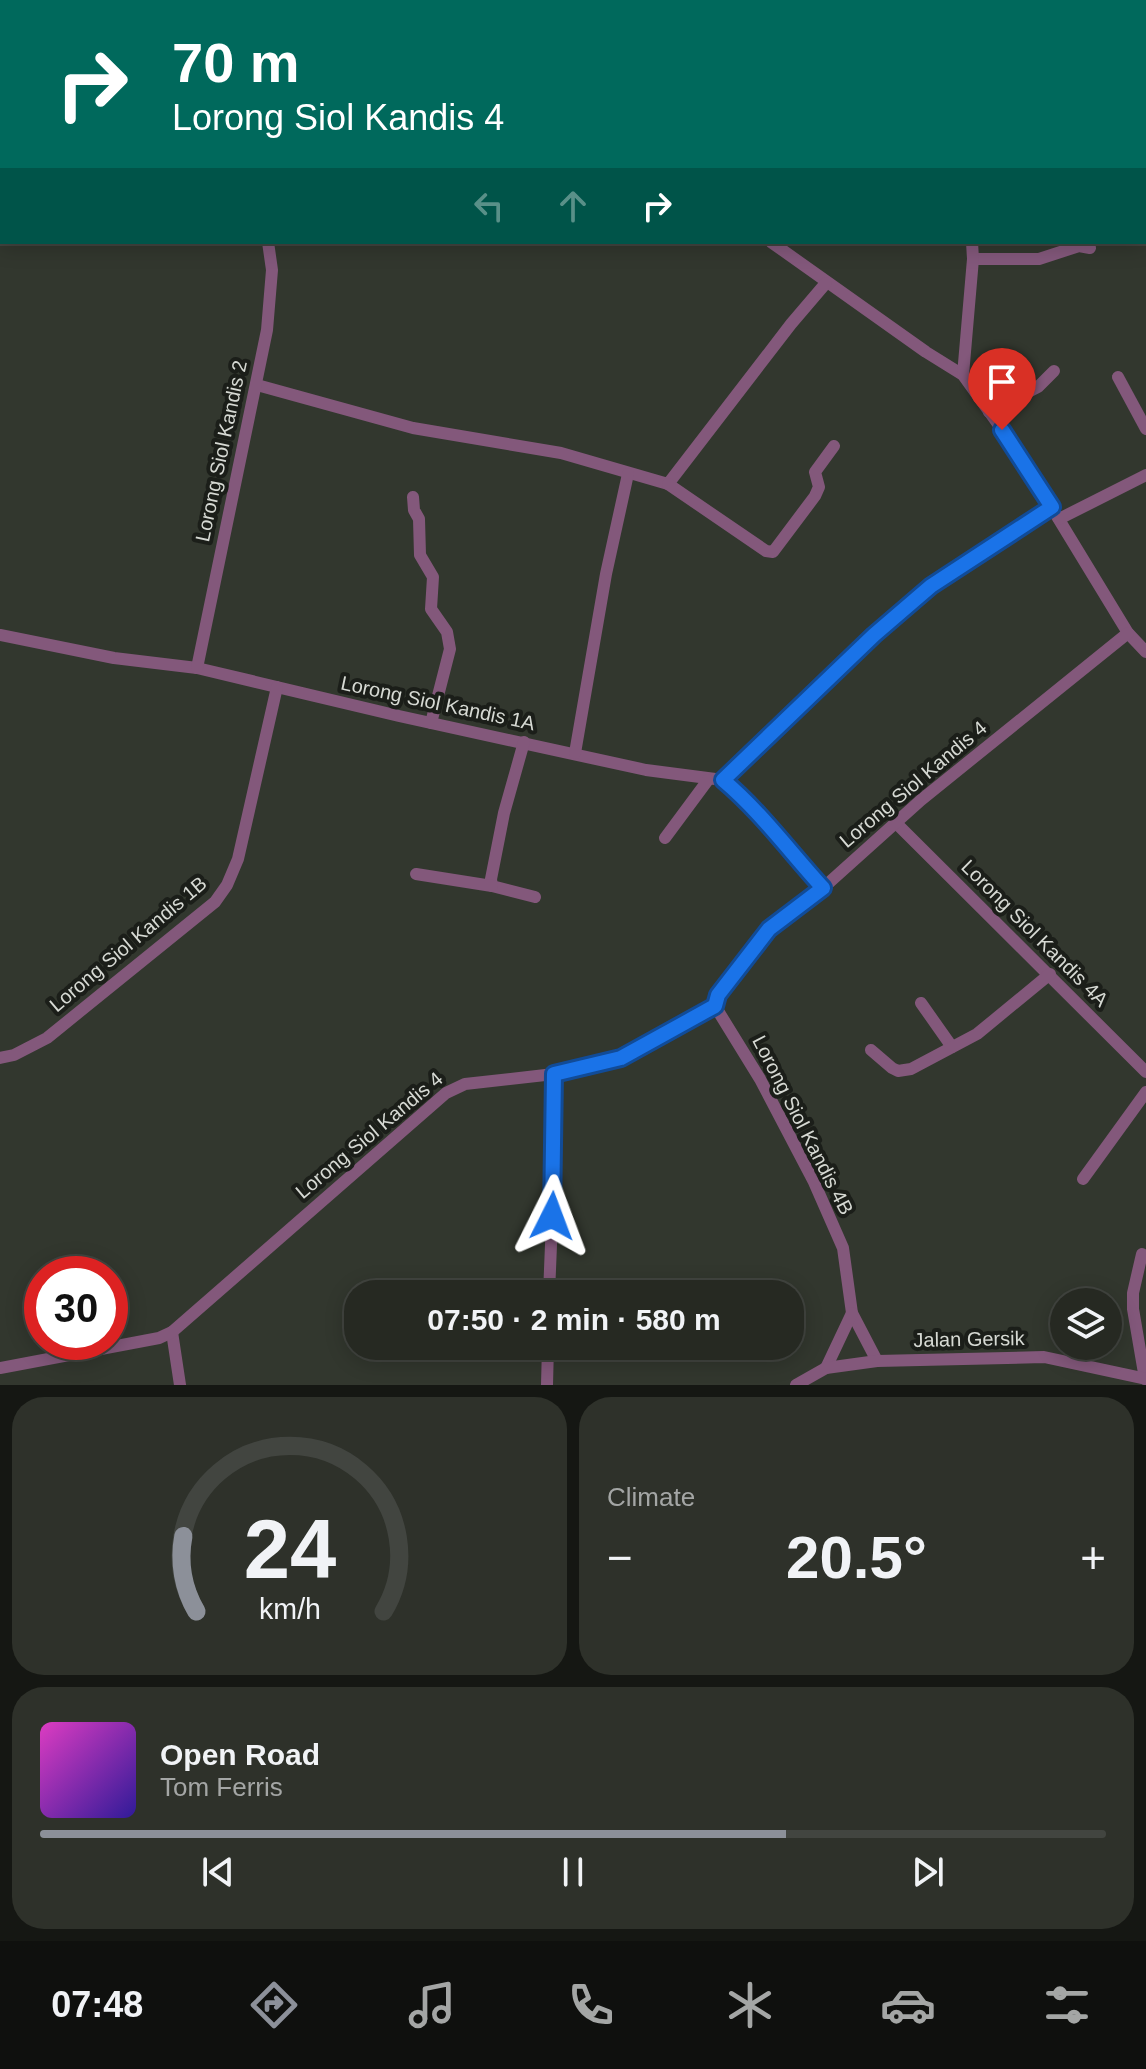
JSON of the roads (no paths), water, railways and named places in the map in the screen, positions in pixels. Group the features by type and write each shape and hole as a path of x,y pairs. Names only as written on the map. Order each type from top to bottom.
{"street":[{"name":"Lorong Siol Kandis 2","path":"197,668 267,330 271,285 268,244"},
{"path":"774,244 963,375 1052,507 1128,633 1146,652"},
{"path":"963,375 972,244"},
{"path":"973,259 1039,259 1079,246 1090,248"},
{"path":"668,484 826,283"},
{"path":"989,412 1038,387 1054,371"},
{"path":"1118,377 1146,429"},
{"path":"257,385 413,428 561,453 668,484 766,551 773,552 815,496 819,487 815,472 834,446"},
{"path":"575,753 606,574 628,474"},
{"path":"1059,519 1146,475"},
{"path":"413,497 414,510 419,519 420,555 433,577 431,609 447,632 450,649 431,723"},
{"path":"823,888 750,803 723,780 874,635 931,586 1052,507"},
{"name":"Lorong Siol Kandis 4","path":"0,1368 159,1338 172,1332 446,1093 465,1084 554,1074 621,1058 715,1006 718,995 769,929 823,888 896,823 1128,633"},
{"name":"Lorong Siol Kandis 1A","path":"0,635 114,658 197,668 646,770 723,780"},
{"name":"Lorong Siol Kandis 1B","path":"0,1058 14,1055 47,1038 215,902 227,885 238,859 277,687"},
{"path":"492,886 504,813 524,742"},
{"path":"665,838 708,780"},
{"name":"Lorong Siol Kandis 4A","path":"896,823 1146,1072"},
{"path":"416,874 492,886 535,897"},
{"path":"871,1050 892,1068 905,1071 977,1034 1050,974"},
{"path":"921,1003 952,1047"},
{"name":"Lorong Siol Kandis 4B","path":"715,1006 760,1079 814,1182 843,1248 852,1313"},
{"path":"549,1280 554,1074"},
{"path":"1083,1179 1146,1092"},
{"path":"1142,1254 1133,1293 1133,1309 1145,1379"},
{"path":"852,1313 877,1361"},
{"path":"826,1368 852,1313"},
{"path":"172,1332 180,1385"},
{"name":"Jalan Gersik","path":"796,1385 826,1368 877,1361 1044,1357 1145,1379"},
{"path":"547,1385 548,1360"}]}
